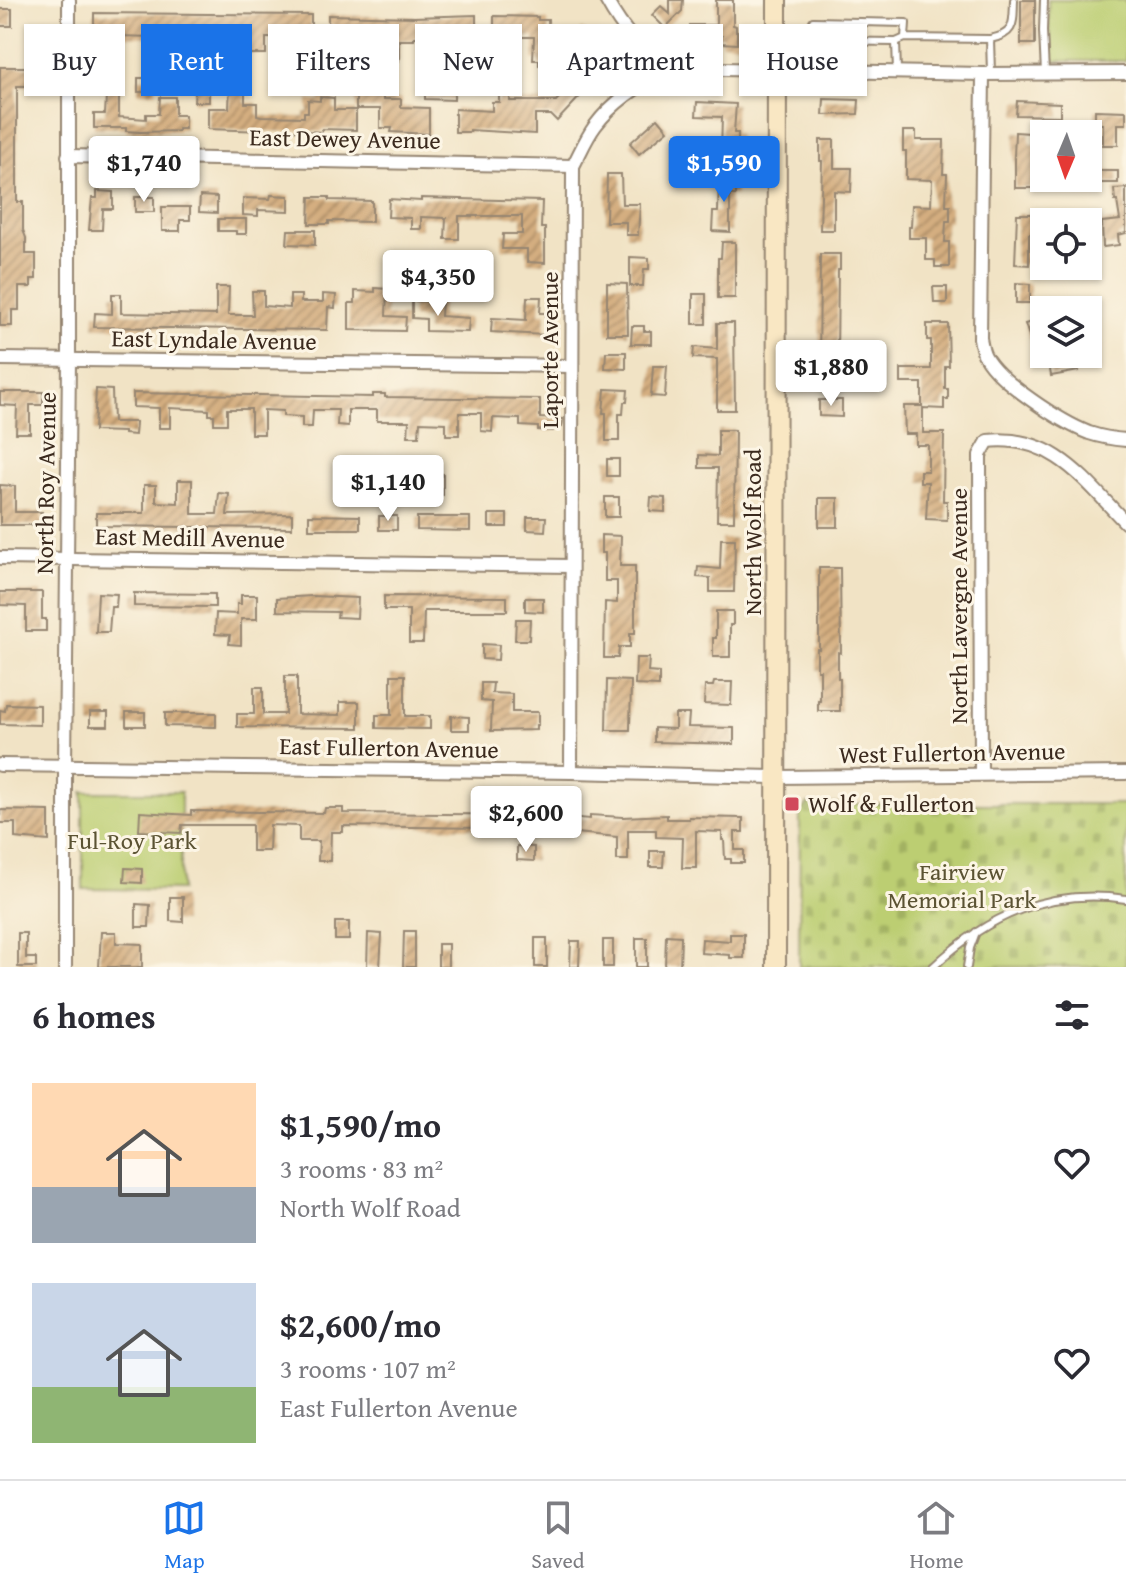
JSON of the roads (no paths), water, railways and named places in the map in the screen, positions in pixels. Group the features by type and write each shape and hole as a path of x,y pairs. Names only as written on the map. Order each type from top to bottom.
{"main road":[{"name":"North Wolf Road","path":"777,0 777,24"},
{"name":"North Wolf Road","path":"776,96 776,967"}],"street":[{"name":"North Roy Avenue","path":"65,967 69,0"},
{"path":"606,0 621,24"},
{"path":"867,70 987,74 1126,73"},
{"path":"987,74 980,338 984,354 997,371 1028,398 1056,415 1088,432 1126,440"},
{"name":"Laporte Avenue","path":"571,772 573,166 595,126 625,96"},
{"name":"East Dewey Avenue","path":"68,156 573,166"},
{"name":"East Lyndale Avenue","path":"0,359 571,366"},
{"name":"North Lavergne Avenue","path":"981,774 980,455 988,441 1032,444 1053,453 1067,463 1126,523"},
{"name":"East Medill Avenue","path":"0,558 571,566"},
{"name":"East Fullerton Avenue","path":"0,765 778,777"},
{"name":"West Fullerton Avenue","path":"778,777 1126,773"}],"lane":[{"path":"905,38 906,23 813,21 813,41 990,39 1004,37 1010,30 1014,0"},
{"path":"1044,0 1045,73"},
{"path":"987,74 990,39"},
{"path":"896,42 897,71"},
{"path":"933,967 976,932 1026,906 1056,900 1126,899"},
{"path":"967,967 976,932"}],"place":[{"name":"Wolf & Fullerton","path":"792,804"}],"park label":[{"name":"Ful-Roy Park","path":"132,841"},
{"name":"Fairview Memorial Park","path":"962,886"}]}
